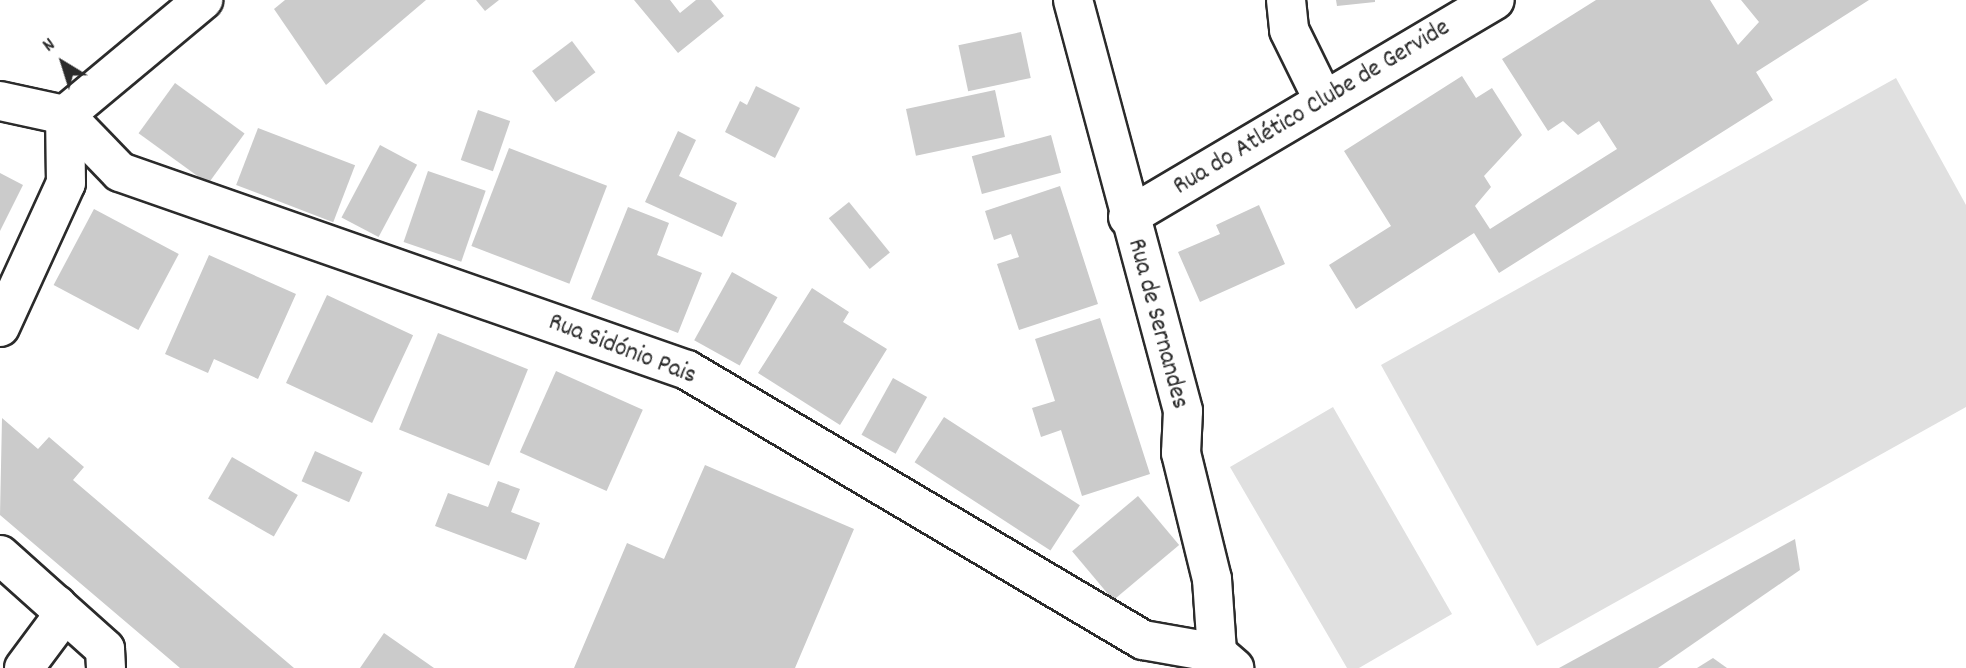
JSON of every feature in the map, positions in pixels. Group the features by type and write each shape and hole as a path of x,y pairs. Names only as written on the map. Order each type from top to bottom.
{"street":[{"path":"65,115 203,0"},
{"name":"Rua de Sernandes","path":"1073,0 1128,217 1183,411 1181,453 1212,579 1225,660"},
{"path":"1286,0 1289,30 1324,101"},
{"name":"Rua do Atlético Clube de Gervide","path":"1128,217 1495,0"},
{"path":"0,101 65,115"},
{"path":"0,327 66,183 65,115"},
{"name":"Rua Sidónio Pais","path":"65,115 120,172 687,370 1143,640 1225,660"},
{"path":"0,555 105,649 106,668"},
{"path":"23,668 59,621 57,605"}],"shaded area":[{"path":"1896,78 1966,205 1966,407 1537,646 1381,365"},
{"path":"1333,407 1452,614 1359,668 1347,668 1230,467"}],"building":[{"path":"285,0 426,0 326,85 274,9"},
{"path":"476,0 499,0 485,11"},
{"path":"634,0 670,0 680,13 696,0 711,0 724,16 678,53"},
{"path":"1336,0 1375,0 1375,2 1337,6"},
{"path":"1596,0 1710,0 1738,45 1759,22 1741,0 1869,0 1756,72 1773,100 1499,273 1474,233 1356,309 1329,265 1391,226 1344,151 1462,76 1476,98 1492,88 1522,135 1484,176 1491,187 1475,206 1490,229 1617,149 1599,121 1578,135 1563,121 1548,131 1502,59"},
{"path":"1021,32 1031,78 968,91 958,45"},
{"path":"572,41 595,72 556,102 532,71"},
{"path":"175,83 245,134 208,184 139,133"},
{"path":"756,86 800,108 775,158 725,132 740,101 747,105"},
{"path":"995,90 1005,137 916,156 906,109"},
{"path":"478,110 510,121 493,171 461,160"},
{"path":"258,128 355,165 333,222 236,185"},
{"path":"678,131 696,140 679,176 737,203 722,237 645,202"},
{"path":"1051,135 1061,173 982,194 972,156"},
{"path":"380,145 417,165 379,237 342,217"},
{"path":"509,148 607,186 569,284 471,246"},
{"path":"428,171 486,191 461,262 404,242"},
{"path":"0,173 23,185 0,231"},
{"path":"1060,186 1098,304 1019,330 997,264 1019,257 1011,234 994,240 985,211"},
{"path":"849,202 890,253 870,269 829,218"},
{"path":"1259,205 1285,264 1200,302 1178,252 1220,234 1216,225"},
{"path":"628,207 669,223 657,255 702,273 678,333 591,299"},
{"path":"94,209 179,254 138,330 54,285"},
{"path":"209,255 296,294 258,379 214,359 208,373 165,354"},
{"path":"732,272 777,297 740,365 694,340"},
{"path":"812,288 849,312 843,322 887,349 840,425 758,373"},
{"path":"327,295 413,335 372,423 286,383"},
{"path":"1100,318 1150,474 1082,496 1061,430 1041,437 1032,408 1055,401 1035,339"},
{"path":"438,333 528,369 489,466 399,429"},
{"path":"556,371 643,410 607,491 520,452"},
{"path":"893,378 927,397 896,454 861,435"},
{"path":"944,417 1080,505 1050,551 915,462"},
{"path":"2,418 38,449 49,437 84,467 73,480 294,668 180,668 0,515"},
{"path":"315,451 363,472 349,502 302,481"},
{"path":"232,457 298,495 274,537 208,499"},
{"path":"705,465 854,529 795,668 574,668 627,543 664,559"},
{"path":"498,481 520,489 511,512 540,523 526,560 435,526 448,493 488,507"},
{"path":"1138,496 1179,545 1113,600 1072,551"},
{"path":"1795,539 1800,570 1658,668 1559,668"},
{"path":"384,633 434,668 360,668"},
{"path":"1713,658 1727,668 1697,668"}]}
